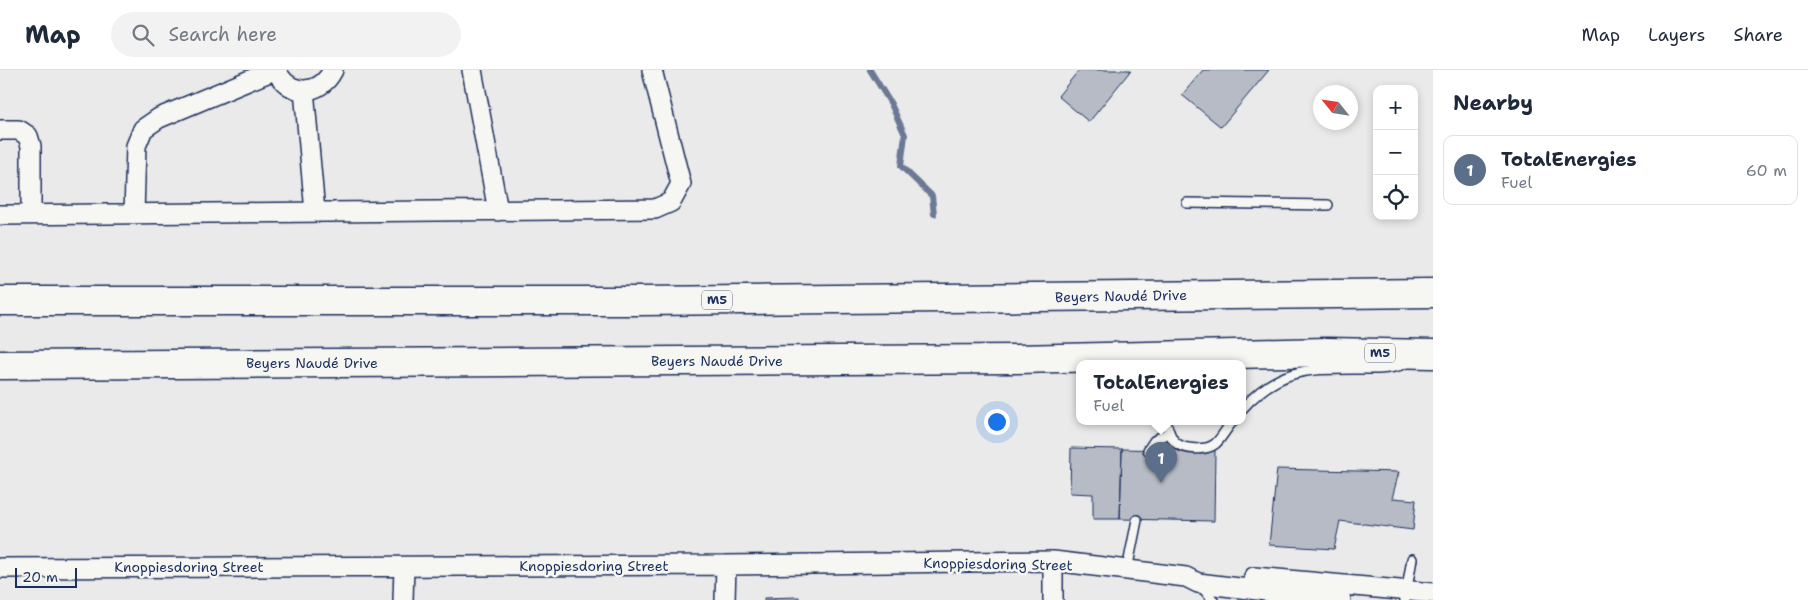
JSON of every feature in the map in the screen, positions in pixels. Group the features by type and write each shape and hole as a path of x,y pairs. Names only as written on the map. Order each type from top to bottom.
{"main road":[{"name":"Beyers Naudé Drive","path":"0,301 641,301 1433,293"},
{"name":"Beyers Naudé Drive","path":"0,365 1068,358 1327,352 1430,354"}],"street":[{"path":"134,214 136,146 143,129 159,118 275,70 286,84 304,90 313,89 321,85 328,79 333,70"},
{"path":"472,70 498,211"},
{"path":"0,215 655,209 671,202 681,184 652,70"},
{"path":"304,90 315,212"},
{"path":"0,130 19,130 28,136 31,146 31,214"},
{"path":"1053,561 1053,600"},
{"name":"Knoppiesdoring Street","path":"0,568 726,565 1053,561 1341,600"},
{"path":"726,565 726,600"},
{"path":"403,600 404,566"},
{"name":"Knoppiesdoring Street","path":"1192,580 1200,572 1406,595 1433,593"}],"lane":[{"path":"1187,203 1328,205"},
{"path":"1246,405 1273,383 1299,371 1330,368 1391,368 1430,354"},
{"path":"1068,358 1078,360"},
{"path":"1167,425 1174,442 1179,445 1202,449 1214,445 1230,425"},
{"path":"1148,450 1154,441 1169,432"},
{"path":"1127,570 1137,520"},
{"path":"1406,595 1412,559"},
{"path":"1192,580 1212,600"}],"building":[{"path":"1079,70 1131,70 1089,122 1058,96"},
{"path":"1203,70 1269,70 1221,127 1182,95"},
{"path":"1071,448 1122,449 1120,519 1093,519 1093,494 1070,493"},
{"path":"1122,449 1215,451 1214,521 1120,519"},
{"path":"1277,469 1399,472 1392,498 1416,500 1413,530 1340,521 1334,549 1269,545"},
{"path":"799,597 799,600 764,600 764,598"}],"waterway":[{"path":"870,70 891,104 905,135 901,166 932,196 934,214"}],"place":[{"name":"TotalEnergies","path":"1161,483"}]}
